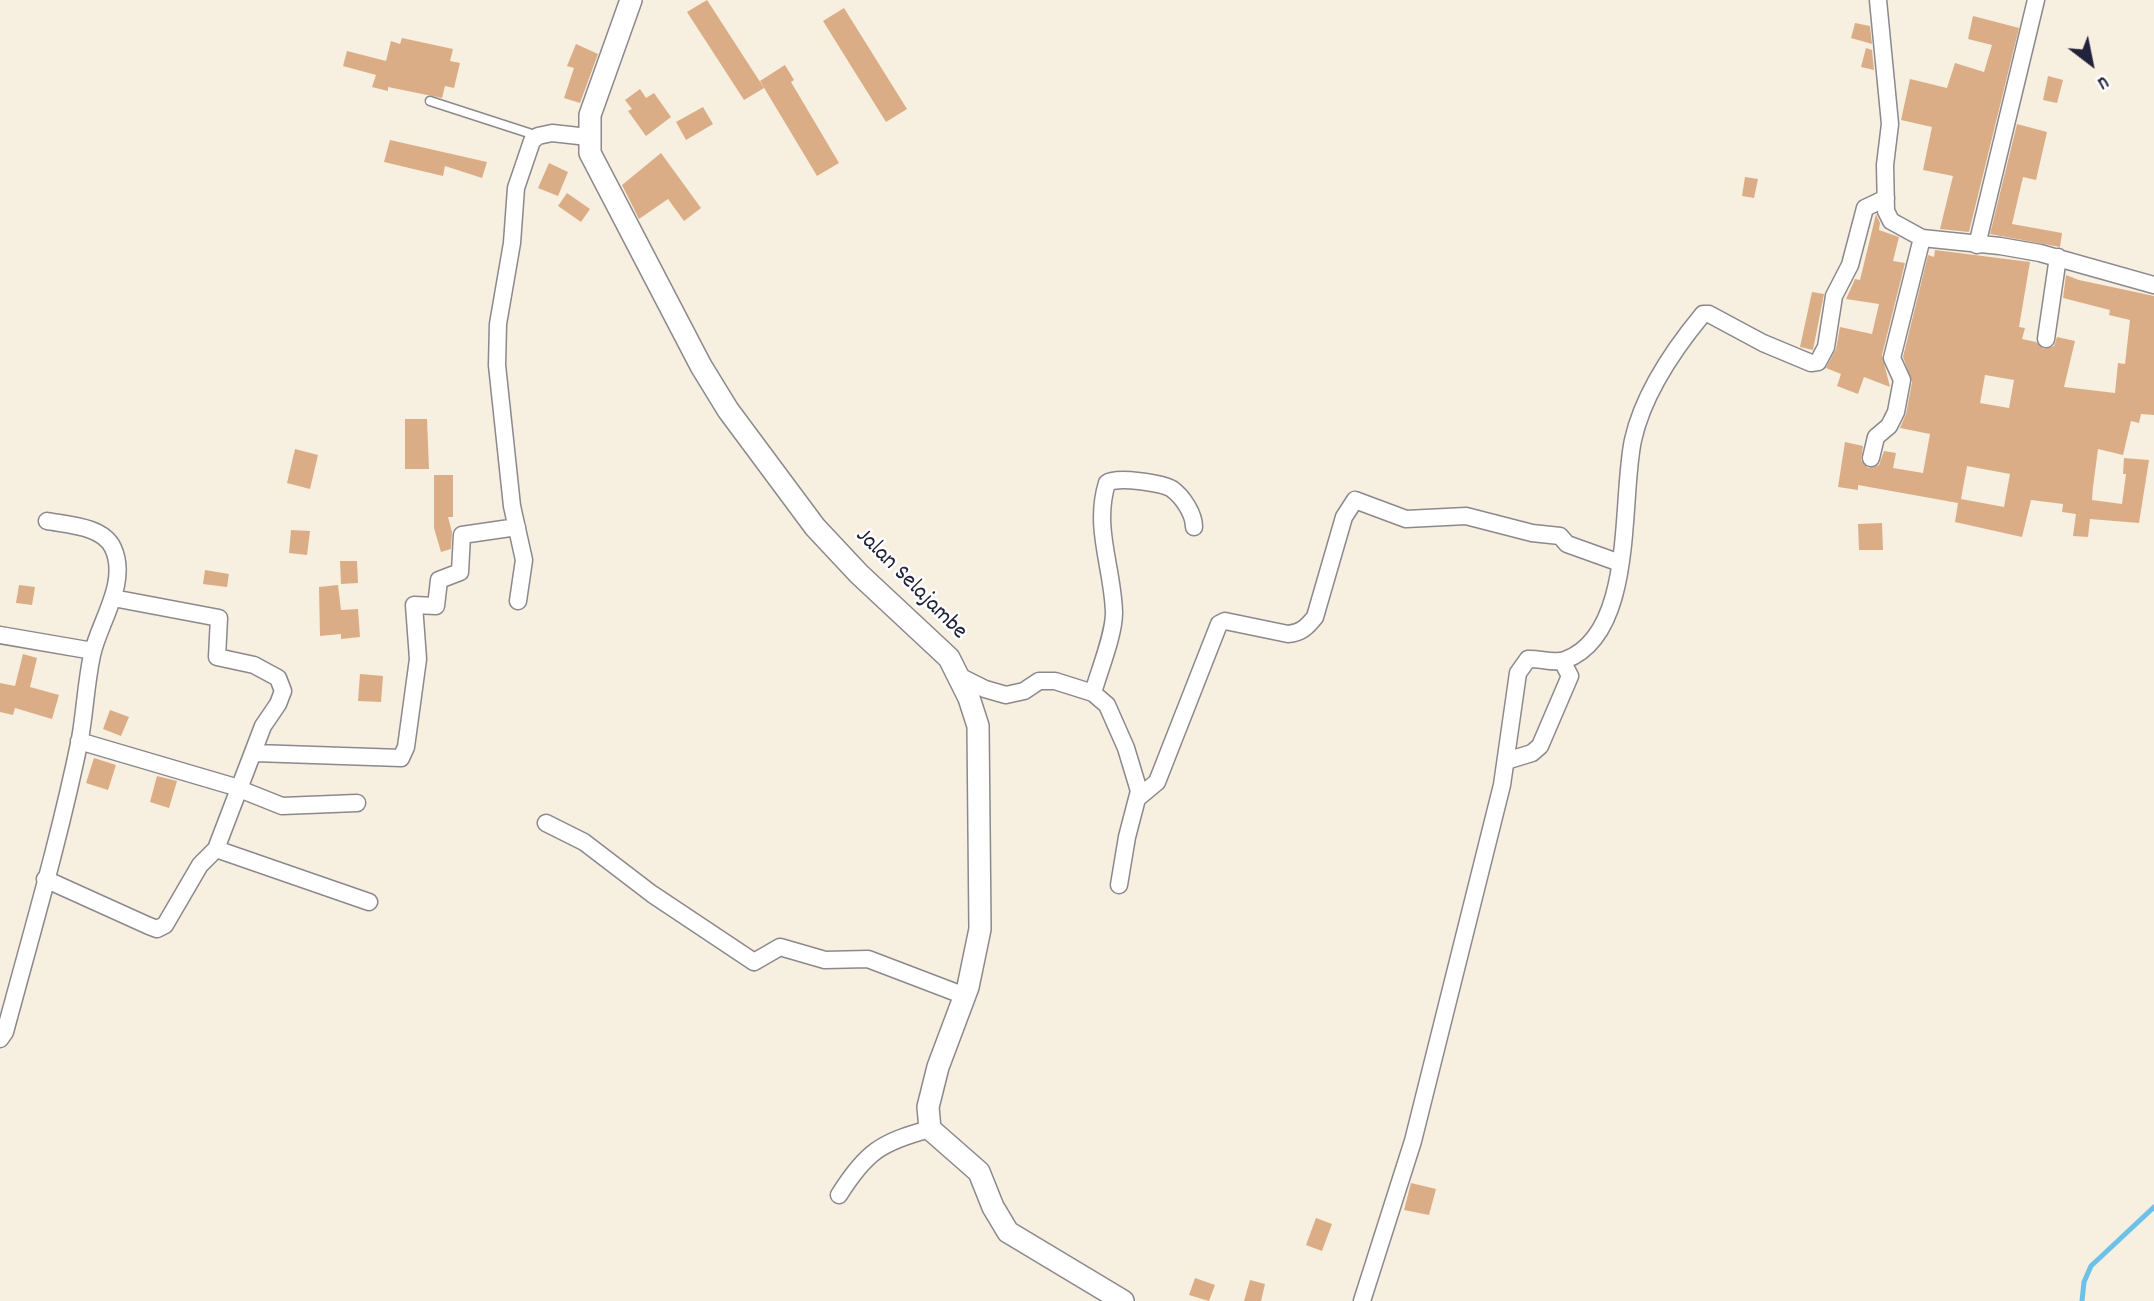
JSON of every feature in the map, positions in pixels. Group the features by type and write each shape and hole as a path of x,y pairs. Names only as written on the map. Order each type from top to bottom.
{"street":[{"name":"Jalan Selajambe","path":"631,0 590,115 590,153 727,410 805,515 859,574 933,641 959,676 978,726 980,751 977,808 981,908 978,941 965,996 938,1067 928,1107 930,1129"},
{"path":"1878,0 1890,124 1885,165 1886,211 1891,221 1922,238 2000,246 2057,257 2154,285"},
{"path":"1977,245 2036,0"},
{"path":"518,601 524,560 499,393 498,324 512,243 516,188 529,148 538,136 552,133 588,137"},
{"path":"1362,1301 1413,1141 1506,761 1518,673 1523,663 1531,658 1562,662 1598,634 1607,621 1620,563 1633,440 1651,391 1703,314 1709,314 1796,358 1818,362 1826,347 1834,296 1850,265 1865,208 1886,198"},
{"path":"1871,458 1876,437 1889,426 1896,412 1902,380 1892,358 1922,238"},
{"path":"2046,339 2057,257"},
{"path":"1093,693 1114,616 1101,536 1100,515 1107,483 1111,479 1124,479 1171,489 1191,512 1194,527"},
{"path":"1119,885 1126,837 1139,797 1157,782 1219,624 1226,621 1288,634 1299,633 1308,626 1315,617 1344,517 1355,500 1406,519 1466,516 1560,536 1567,544 1620,563"},
{"path":"0,1040 5,1032 79,741 93,651 113,598 117,562 109,541 102,535 85,528 47,521"},
{"path":"255,753 401,758 406,747 418,659 414,605 436,606 439,580 460,572 462,535 517,527"},
{"path":"45,879 157,929 172,918 200,864 216,849 255,753 263,726 282,697 282,684 278,678 254,665 217,657 219,618 113,598"},
{"path":"0,635 93,651"},
{"path":"1506,761 1532,753 1540,746 1570,676 1562,662"},
{"path":"959,676 985,690 1006,695 1024,691 1045,680 1093,693 1107,705 1114,719 1139,797"},
{"path":"79,741 240,789 282,806 356,803"},
{"path":"546,823 584,842 652,894 754,962 780,947 825,960 868,959 965,996"},
{"path":"216,849 369,902"},
{"path":"839,1195 859,1164 878,1147 930,1129 979,1172 993,1207 1008,1232 1123,1301"}],"lane":[{"path":"430,101 538,136"}],"building":[{"path":"707,0 764,88 744,100 687,12"},
{"path":"844,8 907,109 886,122 823,21"},
{"path":"1973,16 2019,28 1969,232 1940,229 1953,176 1923,170 1932,127 1901,120 1910,79 1947,88 1955,63 1984,72 1992,45 1968,39"},
{"path":"1855,23 1870,26 1872,44 1851,38"},
{"path":"402,38 453,49 450,61 460,63 454,88 445,86 442,98 388,87 388,91 372,87 376,75 343,66 347,51 386,61 391,41 400,44"},
{"path":"576,44 598,54 580,103 564,98 574,68 567,66"},
{"path":"1866,48 1872,50 1874,70 1861,67"},
{"path":"785,65 794,80 791,82 839,163 817,176 760,81"},
{"path":"2048,76 2063,80 2057,103 2043,100"},
{"path":"640,89 646,98 654,93 671,117 646,136 628,111 632,109 625,100"},
{"path":"703,107 713,124 686,140 676,122"},
{"path":"2017,124 2047,132 2036,180 2023,177 2012,224 2062,233 2060,247 1990,234"},
{"path":"390,140 487,162 482,178 445,166 443,176 384,162"},
{"path":"661,153 701,208 684,221 668,199 639,219 622,185"},
{"path":"549,163 568,172 558,196 538,188"},
{"path":"1745,177 1758,179 1754,198 1742,196"},
{"path":"567,193 590,209 581,222 558,206"},
{"path":"1876,214 1880,223 1879,230 1899,237 1893,261 1905,263 1882,355 1890,387 1864,377 1858,394 1837,386 1841,374 1826,368 1836,349 1840,327 1872,334 1879,304 1846,299 1855,279 1860,280"},
{"path":"1935,250 2030,262 2019,327 2025,328 2022,339 2036,342 2044,349 2054,346 2057,337 2075,341 2064,387 2115,393 2118,363 2125,364 2130,320 2109,315 2110,310 2063,298 2066,275 2154,296 2154,415 2141,414 2139,423 2131,421 2123,455 2098,449 2092,500 2122,504 2126,474 2123,474 2124,458 2149,460 2139,523 2090,519 2088,537 2073,536 2076,514 2062,512 2063,504 2031,500 2022,537 1955,522 1958,503 1858,485 1858,490 1838,487 1845,442 1863,446 1861,460 1868,468 1879,465 1884,451 1896,453 1893,468 1923,473 1930,434 1900,428 1906,414 1912,382 1903,357 1928,255 1934,257","holes":["1985,375 2014,380 2009,408 1980,403","1967,466 2010,474 2004,507 1961,499"]},
{"path":"1812,292 1824,294 1813,350 1800,347"},
{"path":"405,419 427,419 429,469 405,469"},
{"path":"295,449 318,455 310,489 287,483"},
{"path":"434,475 453,475 453,517 448,517 452,532 451,549 441,552 434,528"},
{"path":"1882,523 1883,550 1859,550 1858,524"},
{"path":"291,530 310,531 307,555 289,553"},
{"path":"340,561 357,561 358,583 341,584"},
{"path":"205,570 229,574 227,587 203,584"},
{"path":"19,585 35,587 32,605 16,603"},
{"path":"338,585 341,610 358,609 360,637 341,639 341,634 320,636 319,587"},
{"path":"23,654 37,658 30,687 59,695 52,719 15,708 13,715 0,712 0,683 15,686"},
{"path":"360,674 383,676 381,702 358,701"},
{"path":"110,710 129,717 121,736 103,729"},
{"path":"94,758 116,765 108,790 86,783"},
{"path":"157,776 177,781 169,808 150,802"},
{"path":"1411,1183 1436,1189 1429,1215 1404,1210"},
{"path":"1316,1218 1332,1224 1322,1251 1306,1245"},
{"path":"1195,1278 1215,1285 1209,1301 1189,1295"},
{"path":"1250,1280 1265,1284 1261,1301 1244,1301"}],"waterway":[{"path":"2082,1301 2084,1282 2091,1266 2154,1207"}]}
